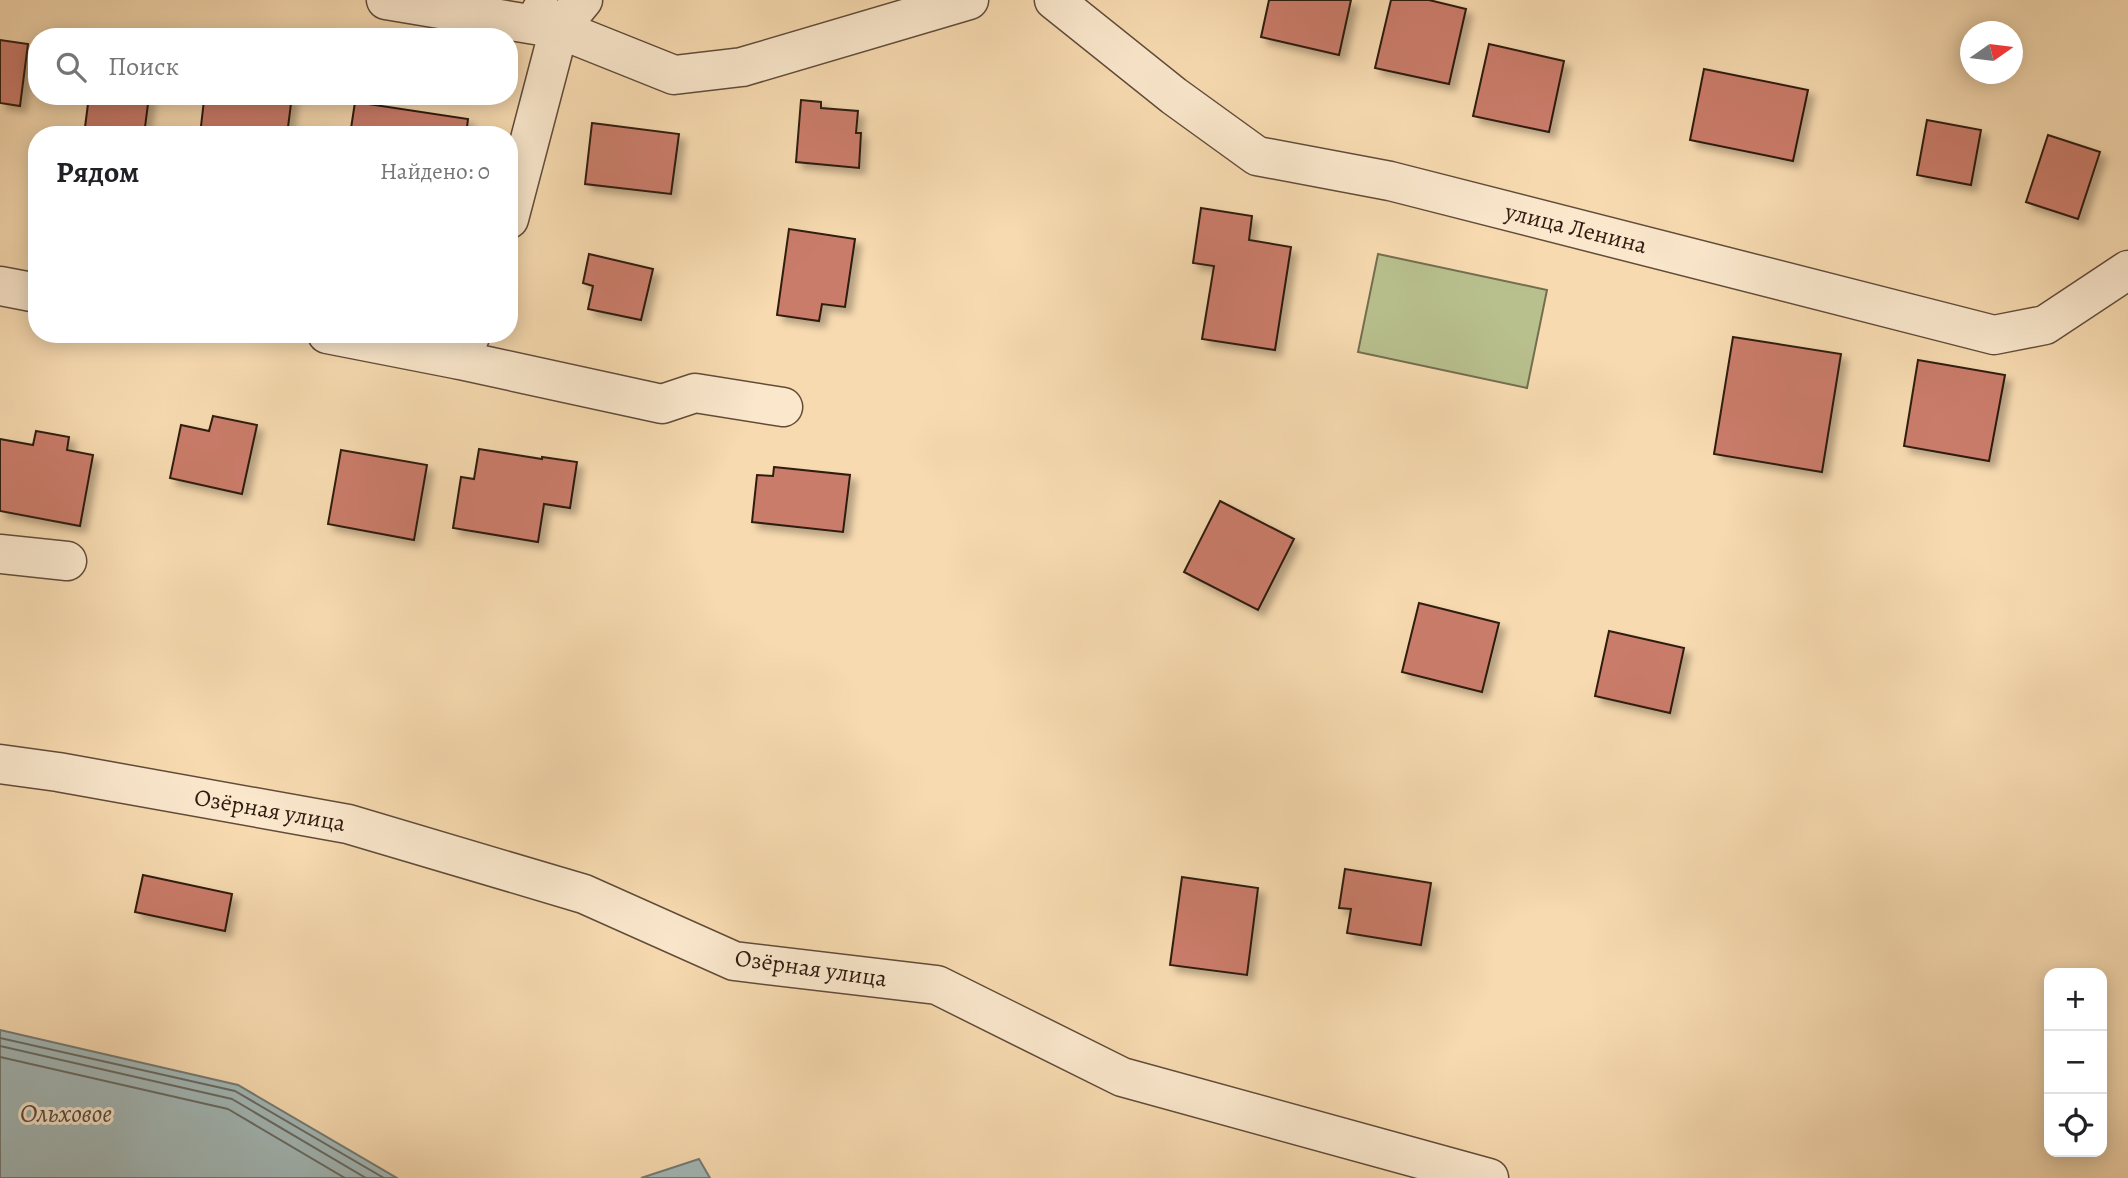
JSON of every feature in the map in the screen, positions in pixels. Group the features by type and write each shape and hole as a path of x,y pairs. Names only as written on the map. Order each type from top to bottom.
{"street":[{"path":"386,0 571,14"},
{"path":"530,0 571,14 674,75 742,67 969,0"},
{"name":"улица Ленина","path":"1054,0 1174,96 1257,156 1390,181 1994,335 2045,326 2128,270"},
{"path":"518,189 571,14"},
{"path":"0,286 28,291"},
{"path":"423,343 466,347 662,404 695,393 783,407"},
{"path":"0,554 66,562"},
{"name":"Озёрная улица","path":"0,764 348,824 584,894 734,961 937,985 1122,1077 1489,1178"}],"green space":[{"path":"1378,254 1547,290 1527,388 1358,352"}],"water":[{"name":"Ольховое","path":"0,1030 238,1085 397,1178 0,1178"},
{"path":"699,1159 710,1178 641,1178"}],"building":[{"path":"1269,0 1351,0 1339,55 1261,37"},
{"path":"1391,0 1429,0 1466,9 1449,84 1375,68"},
{"path":"0,40 28,44 20,106 0,103"},
{"path":"1489,44 1564,61 1549,132 1473,116"},
{"path":"1704,69 1808,90 1793,161 1690,140"},
{"path":"801,100 821,102 821,108 858,111 856,133 861,133 859,168 796,162"},
{"path":"88,105 148,105 145,126 85,126"},
{"path":"203,105 291,105 288,126 201,126"},
{"path":"355,105 375,105 468,119 467,126 351,126"},
{"path":"1927,120 1981,130 1971,185 1917,175"},
{"path":"592,123 679,134 671,194 585,184"},
{"path":"2048,135 2100,152 2078,219 2026,202"},
{"path":"1201,208 1252,216 1249,240 1291,247 1275,350 1202,339 1214,266 1193,263"},
{"path":"789,229 855,239 845,307 822,304 819,321 777,315"},
{"path":"589,254 653,269 641,320 588,309 593,286 583,283"},
{"path":"1733,337 1841,354 1822,472 1714,454"},
{"path":"1918,360 2005,375 1989,461 1904,446"},
{"path":"213,416 257,425 242,494 170,478 181,425 209,431"},
{"path":"36,431 69,437 67,450 93,455 80,526 0,511 0,439 33,445"},
{"path":"479,449 577,462 570,508 544,504 538,542 453,528 461,477 474,479"},
{"path":"341,450 427,465 414,540 328,524"},
{"path":"774,467 850,475 843,532 752,522 757,475 773,476"},
{"path":"1220,501 1294,539 1258,610 1184,572"},
{"path":"1419,603 1499,623 1482,692 1402,672"},
{"path":"1609,631 1684,648 1670,713 1595,696"},
{"path":"1345,869 1431,883 1421,945 1347,933 1351,909 1339,908"},
{"path":"143,875 232,894 225,931 135,912"},
{"path":"1182,877 1258,888 1247,975 1170,965"}]}
